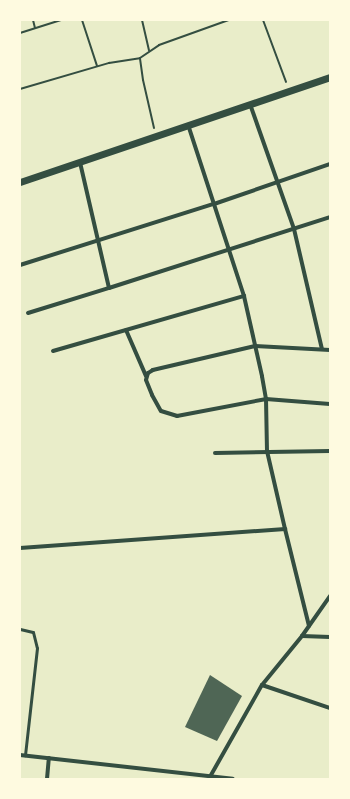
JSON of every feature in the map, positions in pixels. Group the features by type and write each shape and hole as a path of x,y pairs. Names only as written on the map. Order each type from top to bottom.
{"street":[{"path":"20,182 330,77"},
{"path":"250,104 294,229 322,349"},
{"path":"188,125 244,296 266,399 267,450 284,529 309,626"},
{"path":"80,162 109,288"},
{"path":"20,265 214,204 330,164"},
{"path":"28,313 330,217"},
{"path":"53,351 244,296"},
{"path":"126,330 157,406 167,414 177,416 266,399 330,404"},
{"path":"146,376 153,370 255,346 330,350"},
{"path":"215,453 267,450 330,450"},
{"path":"20,548 284,529"},
{"path":"211,775 262,685 302,636 330,596"},
{"path":"302,636 330,637"},
{"path":"262,685 330,708"},
{"path":"22,755 211,775 233,779"},
{"path":"47,779 49,758"}],"lane":[{"path":"20,629 33,632 37,648 22,755"}],"path":[{"path":"33,20 36,28"},
{"path":"20,33 61,20"},
{"path":"82,20 97,67"},
{"path":"142,20 149,50"},
{"path":"20,89 97,67 140,58 149,50 229,20"},
{"path":"263,20 290,91"},
{"path":"140,58 143,80 156,136"}],"building":[{"path":"210,675 242,696 217,741 185,727"}]}
